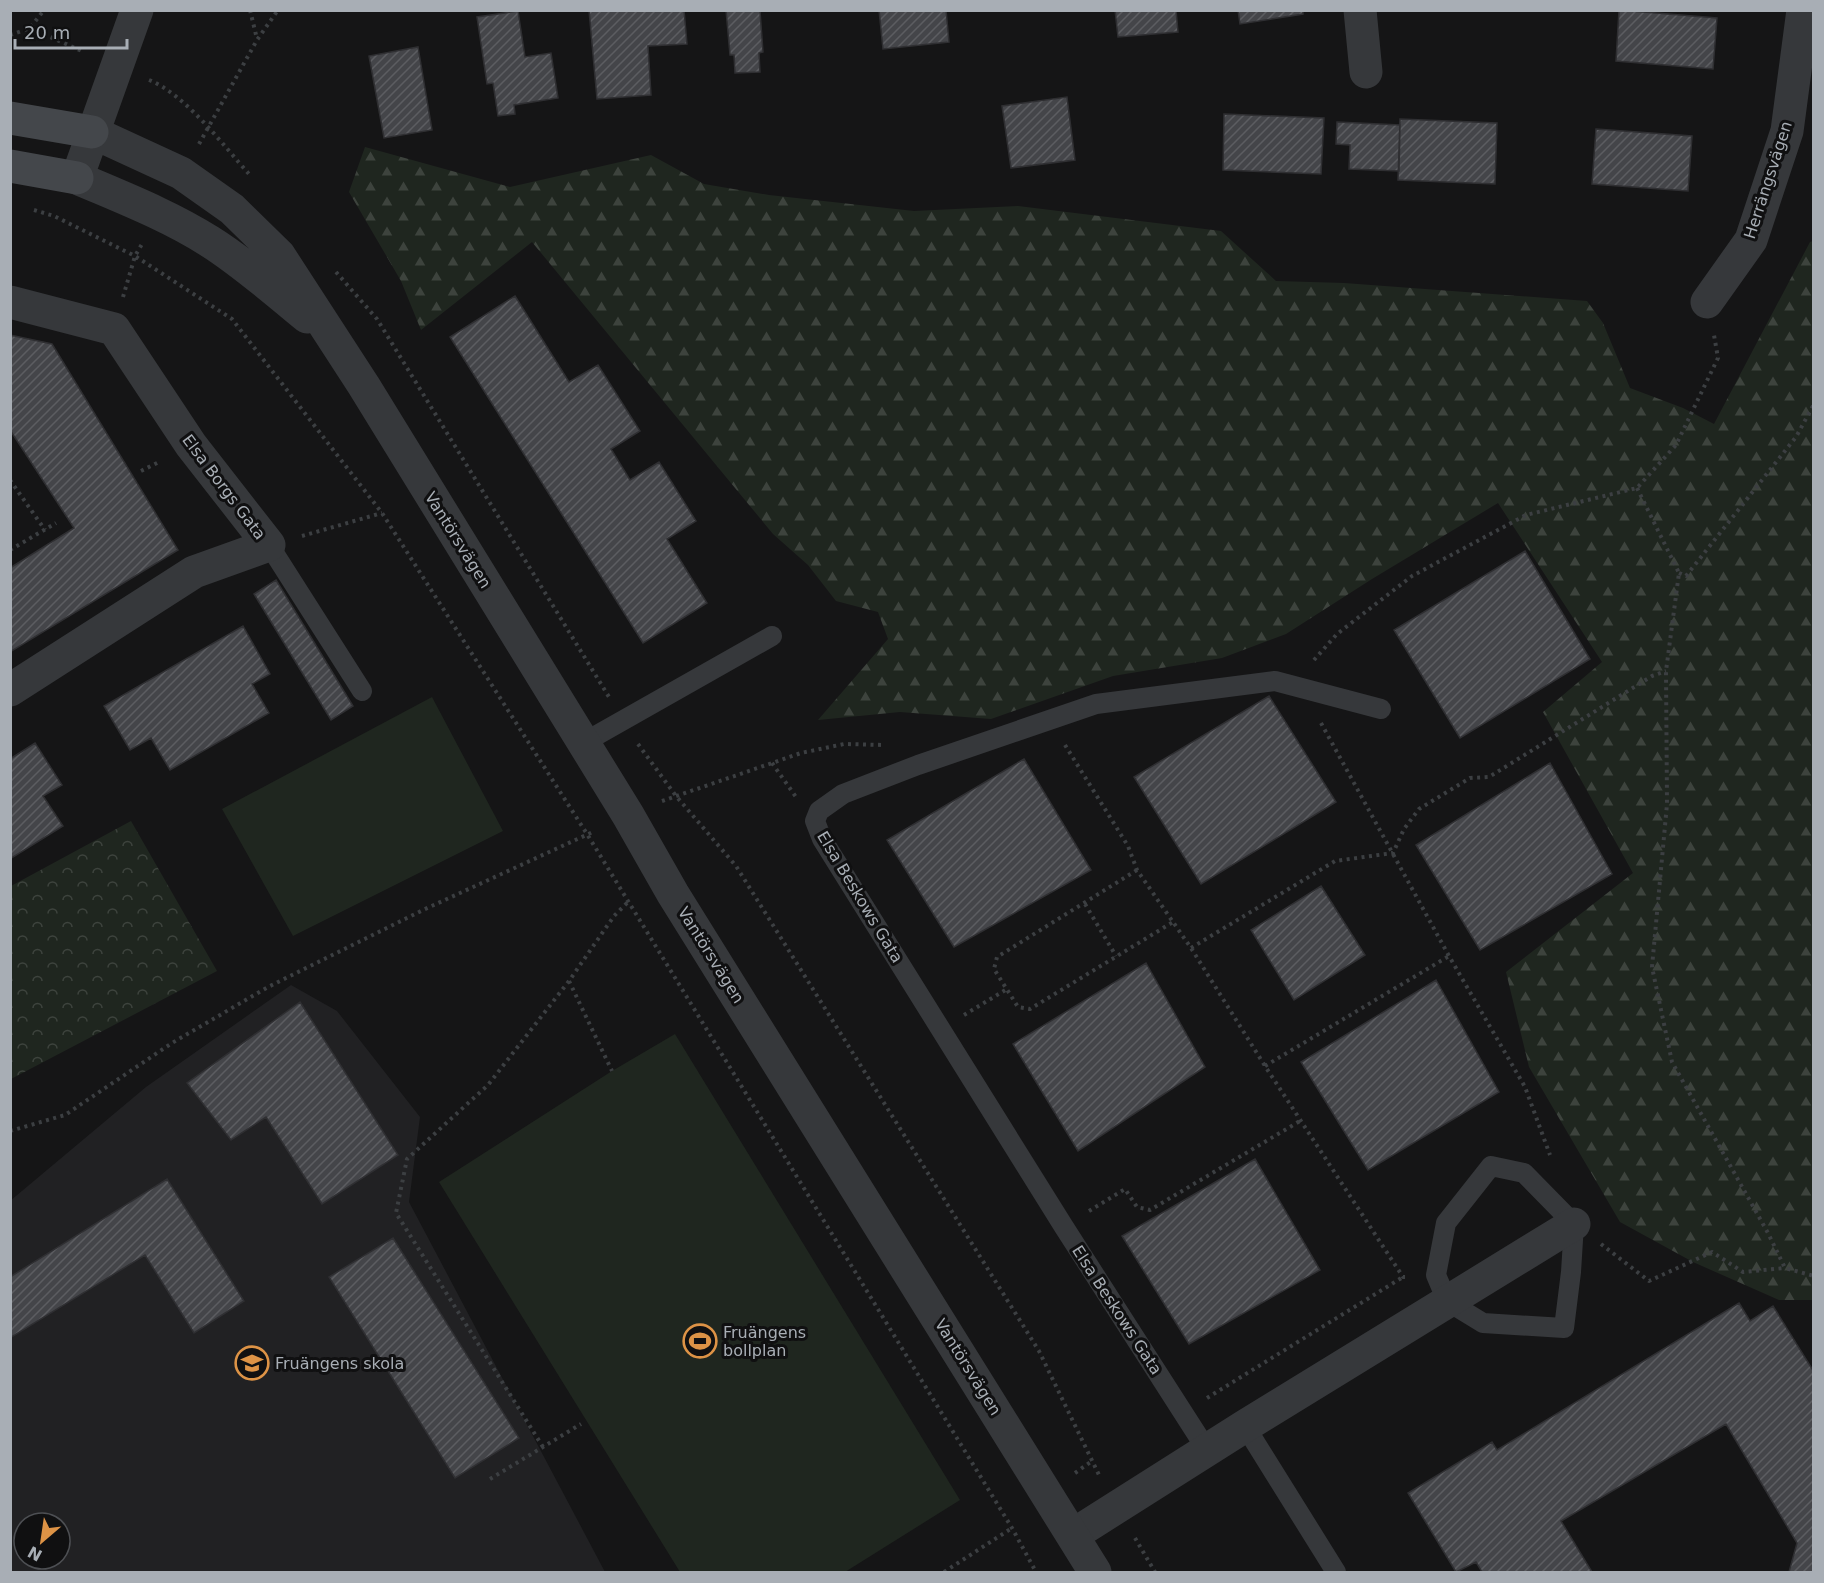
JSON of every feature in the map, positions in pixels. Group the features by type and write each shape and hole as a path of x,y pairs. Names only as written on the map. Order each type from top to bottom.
{"main road":[{"path":"10,118 92,132"},
{"path":"10,166 77,178"}],"street":[{"path":"77,178 137,10"},
{"path":"1360,10 1366,72"},
{"name":"Herrängsvägen","path":"1707,302 1751,240 1787,131 1803,10"},
{"name":"Vantörsvägen","path":"92,132 181,173 232,209 279,255 364,386 628,815 673,894 1095,1572"},
{"name":"Vantörsvägen","path":"77,178 158,214 209,241 257,276 330,335"},
{"name":"Elsa Borgs Gata","path":"10,302 114,329 191,445 269,545 194,572 10,690"},
{"path":"1073,1535 1245,1426 1442,1288 1574,1224"}],"lane":[{"path":"269,545 362,691"},
{"path":"583,743 772,636"},
{"name":"Elsa Beskows Gata","path":"1206,1450 822,839 815,821 819,811 843,794 1096,704 1275,681 1381,709"},
{"path":"1491,1166 1524,1173 1574,1224 1564,1328 1484,1323 1442,1288 1446,1223 1491,1166"},
{"path":"1245,1426 1335,1572"}],"path":[{"path":"10,35 30,28 44,10"},
{"path":"250,10 257,40"},
{"path":"209,128 257,40 278,10"},
{"path":"30,28 75,48"},
{"path":"164,86 209,128 255,180"},
{"path":"32,209 54,216 135,256 232,320 381,513 587,834 1012,1528 1036,1572"},
{"path":"331,267 377,319 629,732 676,796 736,866 1039,1351 1098,1473"},
{"path":"1552,1161 1525,1087 1449,956 1322,726 1306,689 1309,666 1337,634 1412,576 1526,515 1637,488 1676,445 1718,358 1707,302"},
{"path":"1679,573 1686,576 1738,512 1796,437 1814,404"},
{"path":"10,480 45,530"},
{"path":"1637,488 1679,573 1666,671 1667,804 1652,967 1672,1062 1768,1233 1785,1268"},
{"path":"269,545 381,513"},
{"path":"10,550 56,523"},
{"path":"1393,853 1404,828 1419,809 1470,778 1489,777 1652,676 1666,671"},
{"path":"1049,719 1128,846 1137,870 1191,948 1264,1066 1403,1277 1442,1288"},
{"path":"10,1131 65,1115 172,1043 268,987 423,910 628,815 801,753 844,744 877,744 924,750 931,761"},
{"path":"772,763 797,799 819,811"},
{"path":"1191,948 1335,861 1393,853"},
{"path":"1137,870 997,957 994,969 1018,1007 1030,1009 1173,922"},
{"path":"543,1448 396,1212 407,1159 488,1085 569,981 614,916 628,902"},
{"path":"1085,904 1116,956"},
{"path":"1264,1066 1449,956"},
{"path":"569,981 612,1071"},
{"path":"941,1029 1007,989"},
{"path":"1064,1227 1125,1189 1137,1207 1150,1210 1300,1121"},
{"path":"1574,1224 1649,1281 1712,1252 1743,1272 1785,1268 1814,1276"},
{"path":"1183,1413 1403,1277"},
{"path":"490,1479 581,1425"},
{"path":"944,1572 1012,1528"},
{"path":"1134,1537 1155,1572"}],"shaded area":[{"name":"Fruängens skola","path":"291,985 337,1011 420,1117 409,1202 605,1572 11,1572 10,1201 146,1087"}],"green space":[{"path":"365,147 510,187 651,155 704,184 769,195 914,211 1018,206 1221,231 1276,281 1344,283 1587,301 1603,323 1630,388 1683,408 1714,424 1810,242 1813,241 1813,1300 1779,1300 1693,1262 1620,1222 1529,1067 1506,972 1633,873 1543,712 1602,662 1498,503 1286,634 1222,658 1113,676 991,719 900,712 818,720 888,639 878,612 836,601 808,565 773,534 532,242 421,330 401,281 349,192"},
{"path":"432,697 503,831 293,936 222,809"},
{"path":"131,821 217,971 11,1079 11,886"},
{"name":"Fruängens bollplan","path":"675,1034 960,1500 845,1572 680,1572 439,1182 612,1071"}],"building":[{"path":"589,10 684,10 687,44 648,46 651,95 597,99"},
{"path":"726,10 763,10 760,11 763,52 759,53 760,72 735,73 734,55 730,55"},
{"path":"879,10 946,10 949,42 883,49"},
{"path":"1115,10 1176,10 1178,32 1118,37"},
{"path":"1238,10 1303,10 1303,14 1240,24"},
{"path":"1619,10 1717,18 1713,69 1616,61"},
{"path":"518,11 525,57 551,53 558,98 514,105 515,114 498,116 493,83 487,84 477,17"},
{"path":"418,47 432,130 384,138 369,56"},
{"path":"1067,97 1075,160 1011,168 1002,106"},
{"path":"1224,114 1324,118 1321,174 1223,170"},
{"path":"1400,119 1497,123 1495,184 1398,180"},
{"path":"1337,122 1400,125 1399,171 1349,169 1350,145 1336,144"},
{"path":"1596,129 1692,136 1688,191 1592,184"},
{"path":"515,296 569,382 598,365 640,431 611,449 630,480 659,462 696,521 667,539 707,603 643,643 450,337"},
{"path":"10,335 52,344 178,550 10,652 10,568 74,528 10,430"},
{"path":"1525,551 1590,659 1460,738 1394,630"},
{"path":"276,580 353,706 331,720 254,594"},
{"path":"243,626 270,674 252,684 269,713 170,770 151,738 130,750 104,706"},
{"path":"1269,696 1336,802 1201,884 1134,777"},
{"path":"35,743 62,785 43,796 63,826 10,859 10,759"},
{"path":"1024,759 1091,870 954,947 887,840"},
{"path":"1550,763 1612,874 1480,950 1416,845"},
{"path":"1321,886 1365,955 1294,1000 1251,930"},
{"path":"1146,963 1205,1067 1078,1151 1013,1044"},
{"path":"1436,980 1499,1092 1368,1170 1301,1062"},
{"path":"300,1002 398,1155 322,1204 266,1117 231,1140 187,1083"},
{"path":"1255,1159 1320,1270 1189,1344 1122,1236"},
{"path":"167,1179 244,1301 194,1333 145,1255 10,1338 10,1277"},
{"path":"393,1238 519,1438 455,1478 329,1277"},
{"path":"1739,1303 1750,1321 1773,1306 1814,1372 1814,1572 1789,1572 1797,1543 1726,1424 1561,1521 1592,1572 1482,1572 1476,1562 1456,1572 1408,1493 1492,1442 1497,1450"}],"place":[{"name":"Fruängens bollplan","path":"700,1341"},
{"name":"Fruängens skola","path":"252,1363"}]}
